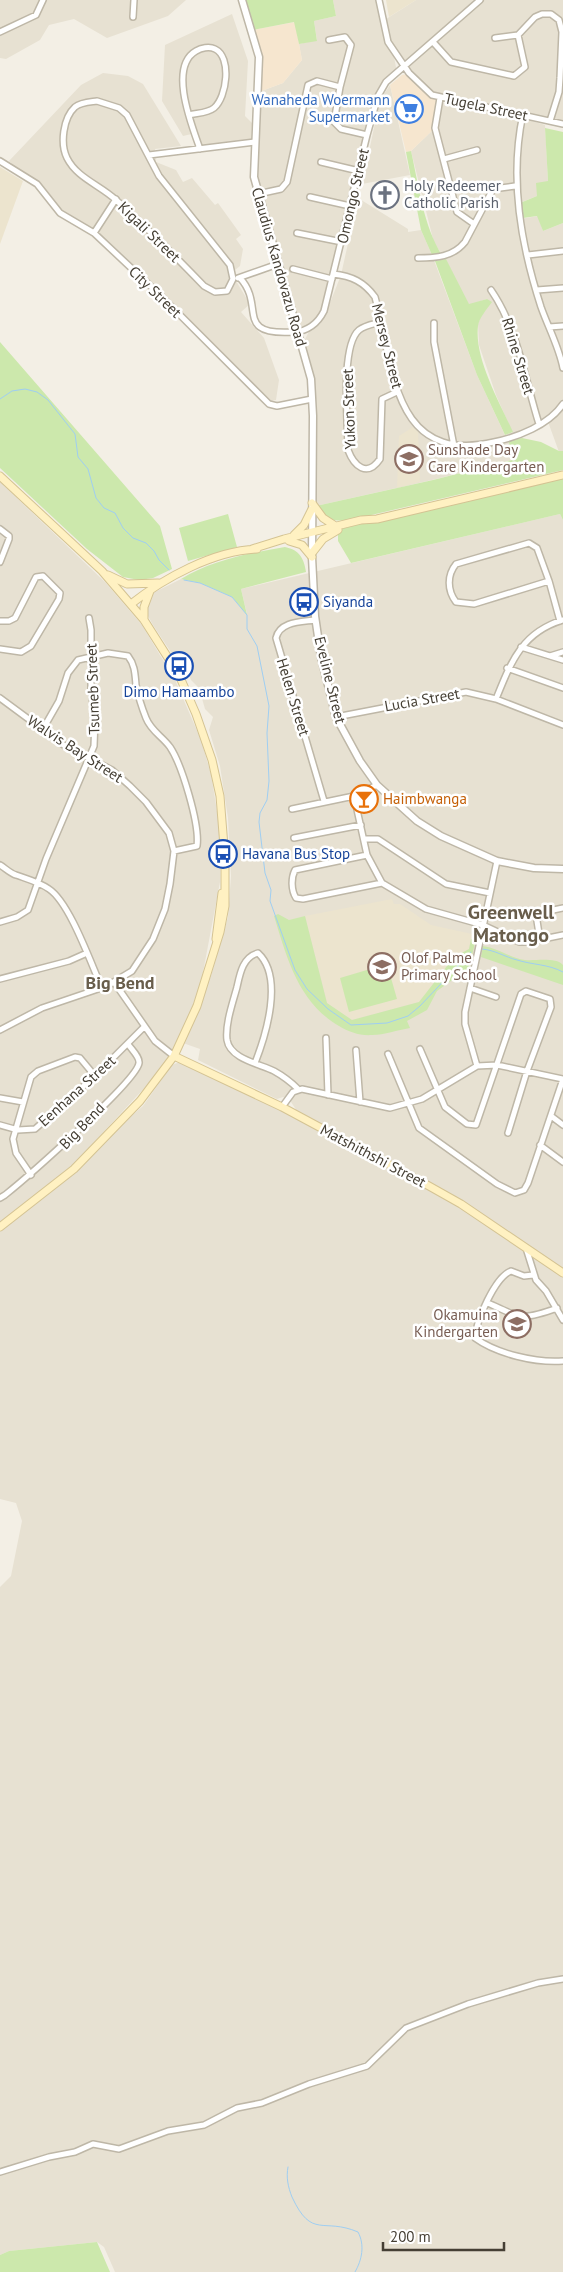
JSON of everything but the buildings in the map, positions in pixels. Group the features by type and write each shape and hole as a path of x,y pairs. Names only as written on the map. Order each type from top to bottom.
{"main road":[{"path":"131,604 156,585 196,565 291,539 563,474"},
{"path":"0,476 102,571 144,620 179,675 208,747 221,806 225,879 223,920 196,1006 174,1056 140,1100 74,1169 0,1227"},
{"path":"291,539 304,525 312,506 322,518 337,528"},
{"path":"291,539 312,555 323,539 337,528"},
{"path":"102,571 127,584 156,585"},
{"path":"144,620 144,603 156,585"},
{"name":"Matshithshi Street","path":"174,1056 282,1107 461,1204 563,1272"}],"street":[{"path":"0,32 36,15 43,0"},
{"path":"133,17 134,0"},
{"name":"Claudius Kandovazu Road","path":"242,0 259,57 260,81 254,171 258,194 311,379 312,534"},
{"name":"Tugela Street","path":"379,0 388,42 404,67 428,92 440,98 523,114 563,124"},
{"name":"Omongo Street","path":"298,332 319,321 324,310 367,135 382,89 386,82 480,0"},
{"path":"495,38 518,35 535,17 542,14 553,15 561,24 560,83 550,121"},
{"path":"432,42 451,62 514,76 525,67 518,35"},
{"path":"329,40 345,37 351,46 334,117 336,125 344,130 367,135"},
{"path":"189,115 215,108 222,97 225,69 222,54 216,49 210,47 196,50 186,63 183,92 189,115 200,148"},
{"path":"258,194 282,189 287,182 308,85 317,82 340,87"},
{"path":"440,98 435,128 457,212 474,224"},
{"name":"Kigali Street","path":"97,101 119,108 134,125 149,155 159,176 230,265 233,279 227,291 221,293 204,286 116,199 80,174 67,158 63,143 66,123 70,113 80,104 97,101"},
{"path":"523,114 517,142 517,204 537,290 563,364"},
{"path":"149,155 255,142"},
{"path":"444,159 477,150"},
{"name":"City Street","path":"0,161 37,184 60,213 94,233 162,297 264,401 277,406 312,399"},
{"path":"322,162 359,170"},
{"path":"418,258 443,256 456,251 465,242 493,189 516,186"},
{"path":"310,197 350,206"},
{"path":"94,233 116,199"},
{"path":"297,233 342,242"},
{"path":"528,255 563,251"},
{"path":"233,279 278,264"},
{"name":"Mersey Street","path":"293,269 333,276 350,276 368,288 374,297 381,322 397,392 410,416 424,432 444,444 465,447 499,441 524,433 563,405"},
{"path":"240,278 246,285 252,302 252,317 255,323 262,329 276,333 298,332"},
{"path":"537,290 563,288"},
{"name":"Rhine Street","path":"491,290 501,305 511,329 539,424"},
{"name":"Yukon Street","path":"381,322 357,331 348,354 348,450 352,461 358,467 368,469 375,466 380,459 382,399 397,392"},
{"path":"434,323 434,342 454,446"},
{"path":"550,327 563,326"},
{"path":"0,529 9,536 0,562"},
{"name":"Eveline Street","path":"312,534 316,620 321,657 336,717 349,742 377,785 406,813 430,830 497,861 534,868 563,869"},
{"path":"496,699 507,668 522,647 539,630 561,621 549,581 540,552 529,543 460,561 449,573 449,581 456,602 468,604 549,581"},
{"path":"0,621 9,622 15,618 36,577 43,576 60,593 59,599 31,646 20,652 0,649"},
{"name":"Tsumeb Street","path":"0,922 18,918 28,910 37,882 94,746 95,731 89,618"},
{"name":"Helen Street","path":"316,620 286,626 280,630 276,638 324,801"},
{"path":"522,647 563,660"},
{"path":"549,656 563,652"},
{"path":"43,729 58,701 68,673 78,660 90,656 116,653 128,656 131,660 147,719 154,732 165,740 177,758 188,796 198,842 197,846 174,851"},
{"path":"507,668 563,688"},
{"name":"Lucia Street","path":"336,717 466,692 496,699 563,725"},
{"name":"Walvis Bay Street","path":"0,698 65,746 89,760 112,770 146,802 169,833 174,851 170,884 159,925 132,971 102,988 42,1008 0,1030"},
{"path":"292,809 354,796 377,785"},
{"path":"354,796 367,855 374,872 382,883 426,909 483,925 519,942 563,935"},
{"path":"294,838 361,825"},
{"path":"364,839 378,840 452,887 490,893"},
{"path":"367,855 296,870 292,878 293,894 296,898 303,899 382,883"},
{"path":"477,1066 465,1024 470,988 497,861"},
{"path":"0,865 15,875 23,876 49,889 59,900 87,953 102,988"},
{"path":"540,940 537,920 539,913 563,908"},
{"path":"0,979 69,961 87,953"},
{"path":"255,1063 260,1050 273,988 267,969 258,953 248,959 241,971 227,1037 232,1050 255,1063 279,1074 298,1089 390,1108 409,1104 437,1091 477,1066 497,1065 563,1079 526,1187 522,1191 515,1193 496,1184 424,1132 416,1122 409,1104 388,1054"},
{"path":"114,982 144,1027 162,1048 174,1056"},
{"path":"470,988 496,997"},
{"path":"420,1049 446,1108 467,1124 476,1125 522,994 526,992 547,997 551,1004 508,1133"},
{"name":"Eenhana Street","path":"0,1125 15,1129 35,1129 95,1076 144,1027"},
{"path":"326,1038 328,1095"},
{"name":"Big Bend","path":"0,1198 31,1175 122,1087 139,1065 140,1060 128,1044"},
{"path":"356,1050 360,1102"},
{"path":"31,1175 13,1146 15,1129 33,1074 69,1058 80,1058 95,1076"},
{"path":"282,1107 293,1092 298,1089"},
{"path":"0,1098 23,1102"},
{"path":"550,1116 563,1125"},
{"path":"540,1145 563,1162"},
{"path":"526,1248 533,1275 557,1308 563,1320"},
{"path":"533,1275 524,1276 511,1271 499,1280 475,1338 480,1342 531,1360 563,1361"},
{"path":"488,1303 511,1314 525,1318 557,1308"},
{"path":"0,2172 49,2157 75,2152 93,2144 119,2149 168,2131 204,2125 237,2108 262,2102 309,2084 367,2066 374,2061 401,2031 432,2017 524,1987 563,1979"}],"shaded area":[{"path":"0,0 186,0 168,16 107,38 74,19 49,25 40,40 6,59 0,58"},
{"path":"333,0 379,0 383,21 416,0 563,0 563,124 434,94 409,71 393,51 397,73 382,89 320,316 309,325 302,327 297,324 256,182 259,92 283,83 302,60 299,44 317,40 314,21 336,16"},
{"path":"386,0 416,0 389,17"},
{"path":"232,14 248,61 245,116 252,123 251,140 200,147 196,133 183,136 162,101 165,45"},
{"path":"295,22 302,60 283,83 259,92 259,55 253,30"},
{"path":"103,73 128,76 143,84 181,146 155,149 156,162 176,170 183,182 192,178 215,205 218,203 241,235 236,239 243,249 240,266 235,270 236,281 250,304 241,312 264,338 279,380 276,400 271,401 251,383 163,294 95,230 66,214 38,182 17,169 9,161 81,85"},
{"path":"407,74 430,97 439,102 435,128 411,151 406,152 390,85 402,75"},
{"path":"390,85 410,175 362,184 380,100"},
{"path":"439,102 522,118 545,125 548,182 537,196 517,204 520,219 538,216 543,231 563,223 563,451 559,452 547,419 514,436 496,395 479,345 478,324 487,299 469,305 446,260 434,243 411,151 435,128"},
{"path":"0,167 23,181 0,244"},
{"path":"358,198 408,229 408,232 421,230 477,375 516,459 316,506 316,401 314,379 304,341 310,330 320,324 341,275"},
{"name":"Sunshade Day Care Kindergarten","path":"413,427 418,432 420,482 397,488 399,436"},
{"path":"0,482 105,582 142,625 176,682 201,740 211,774 220,830 220,882 201,983 174,1056 72,1166 0,1223"},
{"path":"560,514 563,520 563,1269 491,1220 410,1172 297,1111 291,1102 283,1097 277,1099 198,1060 200,1049 183,1043 211,976 228,917 231,876 228,818 220,766 209,730 213,717 205,709 199,688 191,680 186,668 182,669 153,625 148,616 147,604 149,597 153,593 181,579 200,583 232,597 247,614 241,589"},
{"name":"Olof Palme Primary School","path":"392,899 394,904 400,904 431,925 472,934 469,949 454,957 419,1002 352,1020 327,1003 305,916"},
{"path":"177,1063 214,1077 297,1118 464,1209 563,1276 563,2272 115,2272 104,2247 97,2242 9,2251 0,2255 0,1587 11,1576 22,1521 16,1503 0,1499 0,1230 143,1106 172,1065"}],"green space":[{"path":"242,0 333,0 336,16 314,21 317,41 299,44 294,22 253,30"},
{"path":"545,128 563,132 563,223 543,231 537,216 523,218 520,203 537,196 536,183 548,181"},
{"path":"411,151 426,219 443,257 432,255 421,230 406,152"},
{"path":"446,259 469,304 487,299 492,302 479,323 478,339 489,380 513,432 505,435 477,375 435,261"},
{"path":"0,342 160,526 172,569 153,578 139,580 123,577 87,549 0,468"},
{"path":"522,438 541,442 559,451 563,451 563,470 350,520 330,519 316,506 516,459 508,441"},
{"path":"563,475 563,520 560,514 351,563 338,541 338,530 368,521"},
{"path":"228,514 237,547 188,561 179,528"},
{"path":"285,547 298,553 304,563 306,572 241,589 247,615 232,597 200,583 181,579 218,562"},
{"path":"278,914 289,920 305,916 327,1003 352,1020 419,1002 454,957 469,949 471,939 476,939 469,968 437,991 427,1010 407,1021 410,1028 382,1034 363,1035 339,1026 313,1005 289,963 274,916"},
{"path":"483,946 520,959 556,961 563,965 563,985 481,957"},
{"path":"387,964 397,999 349,1012 340,978"},
{"path":"97,2242 110,2272 0,2272 0,2255 9,2251"}],"waterway":[{"path":"0,399 12,391 25,389 37,392 48,400 75,434 78,457 88,469 96,498 104,508 115,513 123,528 133,538 146,543 169,570"},
{"path":"184,580 200,583 232,597 247,615 247,629 257,646 269,706 267,733 269,781 267,800 260,813 259,822 265,873 271,890 270,901 295,970 307,989 328,1009 351,1025 387,1023 408,1016 420,1006 471,952"},
{"path":"482,949 523,962 552,967 563,972"},
{"path":"288,2167 288,2186 299,2210 306,2218 312,2223 319,2225 336,2226 358,2232 362,2252 355,2272"}],"place":[{"name":"Wanaheda Woermann Supermarket","path":"409,109"},
{"name":"Holy Redeemer Catholic Parish","path":"385,195"},
{"name":"Sunshade Day Care Kindergarten","path":"409,459"},
{"name":"Siyanda","path":"304,602"},
{"name":"Dimo Hamaambo","path":"179,666"},
{"name":"Haimbwanga","path":"364,799"},
{"name":"Havana Bus Stop","path":"223,854"},
{"name":"Olof Palme Primary School","path":"382,967"},
{"name":"Okamuina Kindergarten","path":"517,1324"}],"district":[{"name":"Greenwell Matongo","path":"511,924"},
{"name":"Big Bend","path":"120,983"}]}
